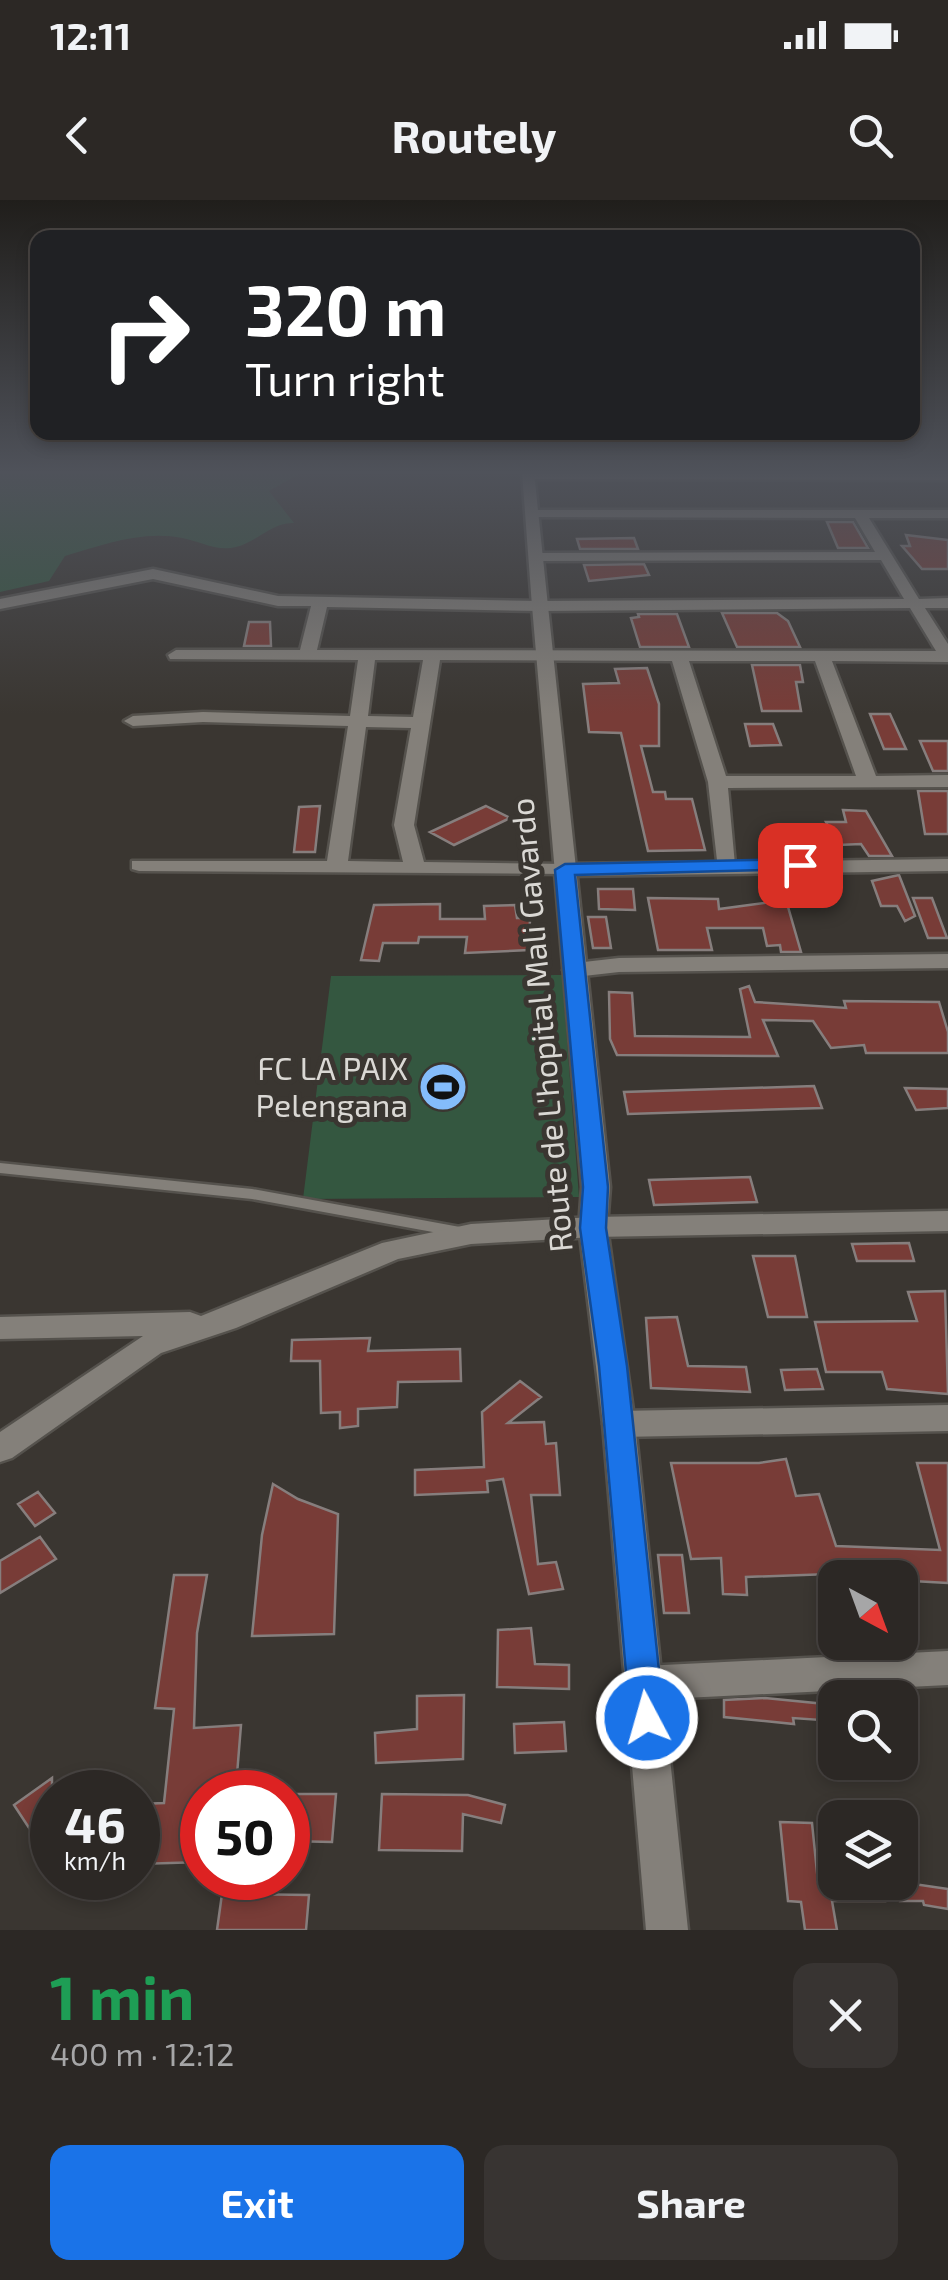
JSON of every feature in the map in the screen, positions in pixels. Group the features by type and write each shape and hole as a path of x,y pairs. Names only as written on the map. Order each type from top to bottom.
{"street":[{"name":"Route de L'hopital Mali Gavardo","path":"538,553 596,1187 593,1228 619,1424 668,1930"},
{"path":"883,553 948,656"},
{"path":"538,557 885,556"},
{"path":"0,604 153,574 264,599 320,602 540,606 948,603"},
{"path":"306,656 320,602"},
{"path":"176,655 948,656"},
{"path":"679,656 718,782 725,865"},
{"path":"822,656 868,781"},
{"path":"337,867 367,657"},
{"path":"415,868 404,826 418,723 432,657"},
{"path":"133,721 203,717 418,723"},
{"path":"718,782 948,781"},
{"path":"139,865 565,870 948,865"},
{"path":"575,970 619,964 948,961"},
{"path":"0,1448 150,1345 225,1320 392,1250 471,1234 948,1221"},
{"path":"0,1328 98,1329 225,1320"},
{"path":"619,1424 948,1418"},
{"path":"644,1683 948,1668"}],"lane":[{"path":"0,1168 252,1194 471,1234"}],"green space":[{"path":"0,553 77,553 65,556 49,581 0,592"},
{"name":"FC LA PAIX Pelengana","path":"562,975 579,1197 303,1199 331,976"}],"building":[{"path":"908,553 948,553 948,569 922,569"},
{"path":"644,564 649,575 589,581 584,565"},
{"path":"722,613 777,613 788,621 800,647 737,647"},
{"path":"638,614 677,614 689,647 640,647 631,618 639,617"},
{"path":"249,622 270,622 271,646 244,646"},
{"path":"752,665 800,665 803,682 796,682 801,711 762,711"},
{"path":"647,668 659,704 659,746 641,746 653,792 665,792 666,799 692,799 705,850 648,851 621,733 589,732 583,684 619,683 615,669"},
{"path":"870,714 890,714 906,749 884,749"},
{"path":"745,724 773,724 781,745 750,746"},
{"path":"920,741 948,741 948,771 933,771"},
{"path":"918,791 948,791 948,834 925,834"},
{"path":"320,806 315,852 294,852 299,807"},
{"path":"486,806 510,818 454,845 430,832"},
{"path":"843,810 866,811 892,856 869,856 861,844 838,845 826,822 846,822"},
{"path":"899,875 915,916 905,921 897,906 881,906 872,881"},
{"path":"598,889 633,889 635,910 599,909"},
{"path":"648,898 718,899 719,909 786,900 801,952 781,952 780,945 767,946 763,928 707,928 712,950 658,950"},
{"path":"913,898 932,898 947,938 928,938"},
{"path":"440,904 440,919 485,919 484,906 515,905 517,918 530,918 529,950 465,953 467,937 419,937 418,943 383,943 379,961 361,960 374,905"},
{"path":"588,917 606,917 611,948 593,948"},
{"path":"749,986 755,1002 846,1008 844,1001 939,1002 948,1032 948,1053 866,1053 864,1045 831,1048 813,1021 763,1020 778,1056 617,1055 610,1039 609,992 632,993 635,1036 750,1037 740,989"},
{"path":"814,1086 822,1108 628,1114 624,1092"},
{"path":"905,1088 948,1089 948,1108 916,1110"},
{"path":"750,1177 757,1202 654,1205 649,1180"},
{"path":"909,1243 914,1261 857,1261 852,1244"},
{"path":"753,1256 795,1256 807,1317 768,1317"},
{"path":"945,1291 948,1394 887,1389 882,1372 826,1372 815,1322 917,1321 908,1292"},
{"path":"677,1317 688,1366 746,1367 750,1392 651,1388 646,1318"},
{"path":"370,1338 368,1351 460,1349 461,1381 398,1382 397,1407 358,1409 358,1426 340,1428 340,1412 321,1413 320,1361 291,1361 292,1340"},
{"path":"817,1369 823,1389 785,1390 781,1370"},
{"path":"520,1381 541,1397 508,1423 544,1422 546,1444 556,1443 560,1495 531,1495 538,1564 556,1562 563,1589 529,1594 503,1479 487,1481 488,1492 415,1495 415,1470 484,1467 482,1412"},
{"path":"786,1459 796,1496 819,1494 836,1546 940,1550 917,1463 948,1463 948,1583 918,1581 918,1560 818,1560 818,1574 746,1577 747,1595 723,1594 721,1558 691,1559 671,1463 759,1463"},
{"path":"273,1484 298,1499 338,1514 334,1634 252,1636 262,1535"},
{"path":"38,1492 55,1513 35,1526 18,1504"},
{"path":"40,1537 56,1559 0,1593 0,1561"},
{"path":"658,1555 682,1555 689,1613 664,1613"},
{"path":"174,1575 207,1575 197,1633 194,1728 241,1725 237,1770 180,1770 180,1863 160,1863 160,1803 164,1803 174,1709 155,1708"},
{"path":"531,1628 535,1664 569,1665 569,1689 497,1687 498,1630"},
{"path":"464,1695 463,1759 376,1763 375,1733 417,1729 417,1696"},
{"path":"765,1698 818,1703 818,1720 793,1718 794,1724 724,1717 724,1700"},
{"path":"564,1722 566,1751 515,1753 514,1724"},
{"path":"30,1794 30,1829 14,1805"},
{"path":"310,1794 336,1794 332,1842 310,1842"},
{"path":"382,1794 468,1795 505,1805 501,1823 463,1814 462,1851 379,1850"},
{"path":"780,1822 812,1823 818,1900 885,1901 832,1901 837,1930 805,1930 801,1902 788,1901"},
{"path":"918,1885 948,1889 948,1909 924,1905 923,1901 900,1901 918,1900"},
{"path":"221,1900 309,1900 306,1930 217,1930"}],"place":[{"name":"FC LA PAIX Pelengana","path":"443,1087"}],"route":[{"path":"647,1718 613,1366 593,1228 596,1187 565,870 800,865"}]}
